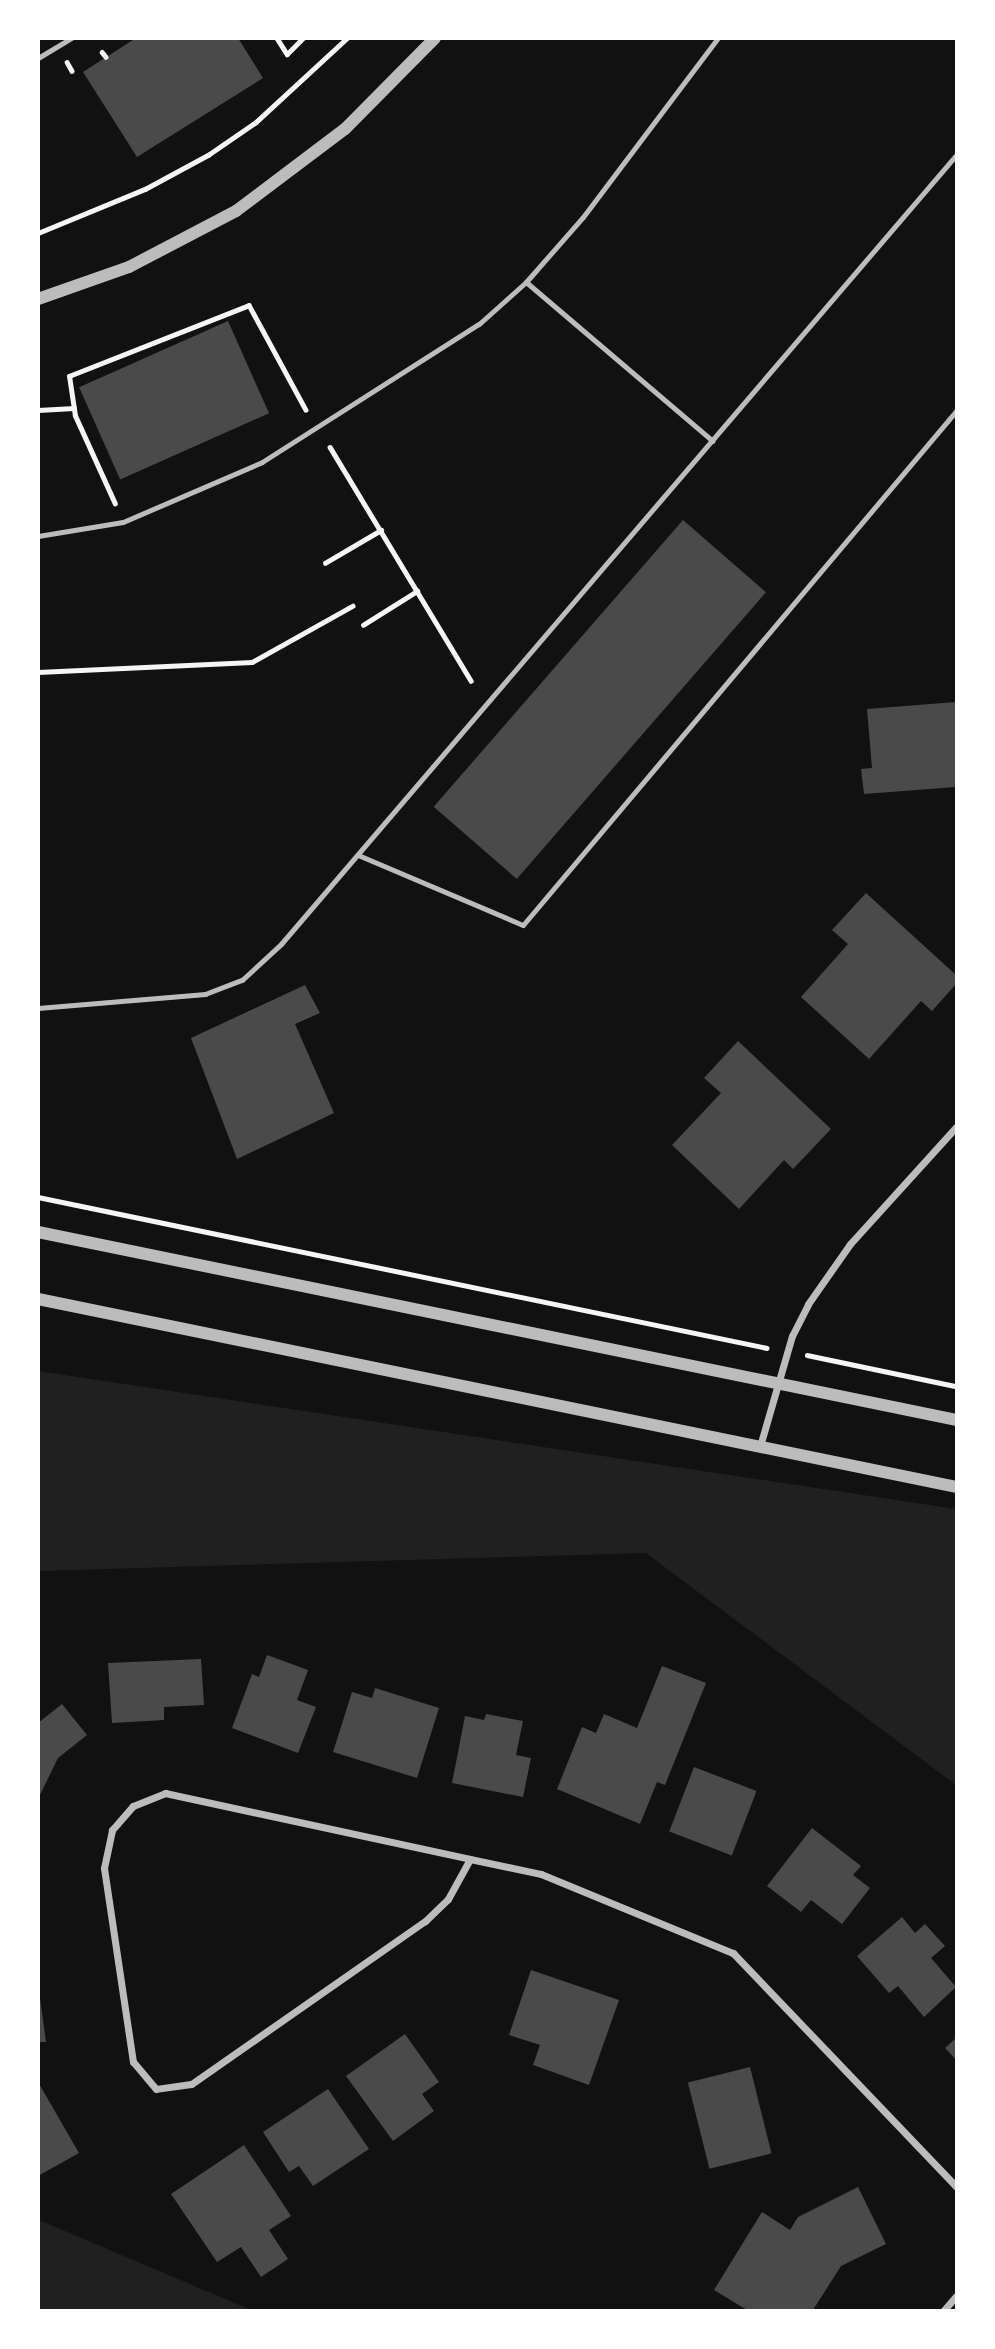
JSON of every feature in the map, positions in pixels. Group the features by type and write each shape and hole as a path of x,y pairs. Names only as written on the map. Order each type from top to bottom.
{"street":[{"path":"38,299 129,267 236,211 345,129 435,38"},
{"path":"760,1446 776,1383 792,1336 834,1264 957,1127"},
{"path":"38,1232 957,1420"},
{"path":"38,1300 957,1487"},
{"path":"470,1859 448,1899 425,1921 191,2084 156,2089 133,2063 104,1868 111,1830 132,1806 164,1793 541,1874 733,1953 957,2186"},
{"path":"944,2311 957,2296"}],"lane":[{"path":"38,58 71,38"},
{"path":"38,536 123,522 262,462 479,324 526,282 583,217 718,38"},
{"path":"38,1008 205,994 242,980 282,944 957,155"},
{"path":"526,282 713,441"},
{"path":"358,855 523,925 957,411"}],"path":[{"path":"277,38 287,54 303,38"},
{"path":"38,233 126,198 208,155 256,122 347,38"},
{"path":"102,51 106,57"},
{"path":"113,500 74,408 69,376 249,304 309,414"},
{"path":"38,410 74,408"},
{"path":"330,447 471,681"},
{"path":"325,563 381,530"},
{"path":"363,625 417,591"},
{"path":"38,672 252,662 352,606"},
{"path":"38,1197 727,1340"},
{"path":"847,1363 957,1386"}],"shaded area":[{"path":"38,1371 956,1509 956,1785 646,1553 39,1571"},
{"path":"39,2220 251,2310 39,2310"}],"building":[{"path":"136,38 238,38 263,78 137,157 83,72"},
{"path":"228,321 269,413 120,480 79,387"},
{"path":"683,520 766,592 517,879 434,807"},
{"path":"956,702 956,787 864,794 861,769 872,768 867,709"},
{"path":"866,893 956,975 956,984 932,1011 921,1001 869,1059 801,997 848,944 832,930"},
{"path":"305,985 320,1013 295,1024 334,1113 237,1159 191,1038"},
{"path":"738,1041 831,1129 793,1169 784,1160 739,1209 672,1145 721,1093 704,1078"},
{"path":"267,1655 308,1670 297,1700 316,1707 298,1753 232,1728 252,1674 259,1677"},
{"path":"201,1659 204,1705 164,1707 164,1720 112,1723 108,1663"},
{"path":"662,1666 706,1683 665,1785 657,1782 640,1824 557,1789 582,1727 596,1733 604,1714 637,1728"},
{"path":"375,1688 439,1708 417,1778 333,1752 352,1692 372,1698"},
{"path":"62,1704 87,1735 58,1758 38,1799 38,1723"},
{"path":"486,1714 523,1721 516,1755 531,1758 523,1797 452,1783 465,1716 484,1720"},
{"path":"694,1767 757,1791 732,1855 669,1831"},
{"path":"812,1828 861,1866 853,1875 870,1888 842,1924 811,1900 801,1912 767,1886"},
{"path":"902,1917 915,1933 925,1924 945,1946 931,1958 956,1987 924,2017 898,1986 889,1993 857,1956"},
{"path":"531,1970 619,2000 589,2085 533,2065 540,2045 509,2035"},
{"path":"38,1983 46,2042 38,2042"},
{"path":"405,2034 439,2082 422,2094 434,2111 393,2141 346,2076"},
{"path":"956,2038 956,2060 945,2048"},
{"path":"750,2067 772,2153 709,2169 688,2082"},
{"path":"38,2082 79,2153 38,2176"},
{"path":"328,2089 369,2149 313,2186 299,2166 289,2172 263,2132"},
{"path":"244,2145 291,2216 269,2230 288,2259 261,2277 241,2247 217,2262 171,2194"},
{"path":"858,2187 886,2244 841,2266 813,2310 747,2310 714,2290 762,2212 790,2230 798,2217"}]}
